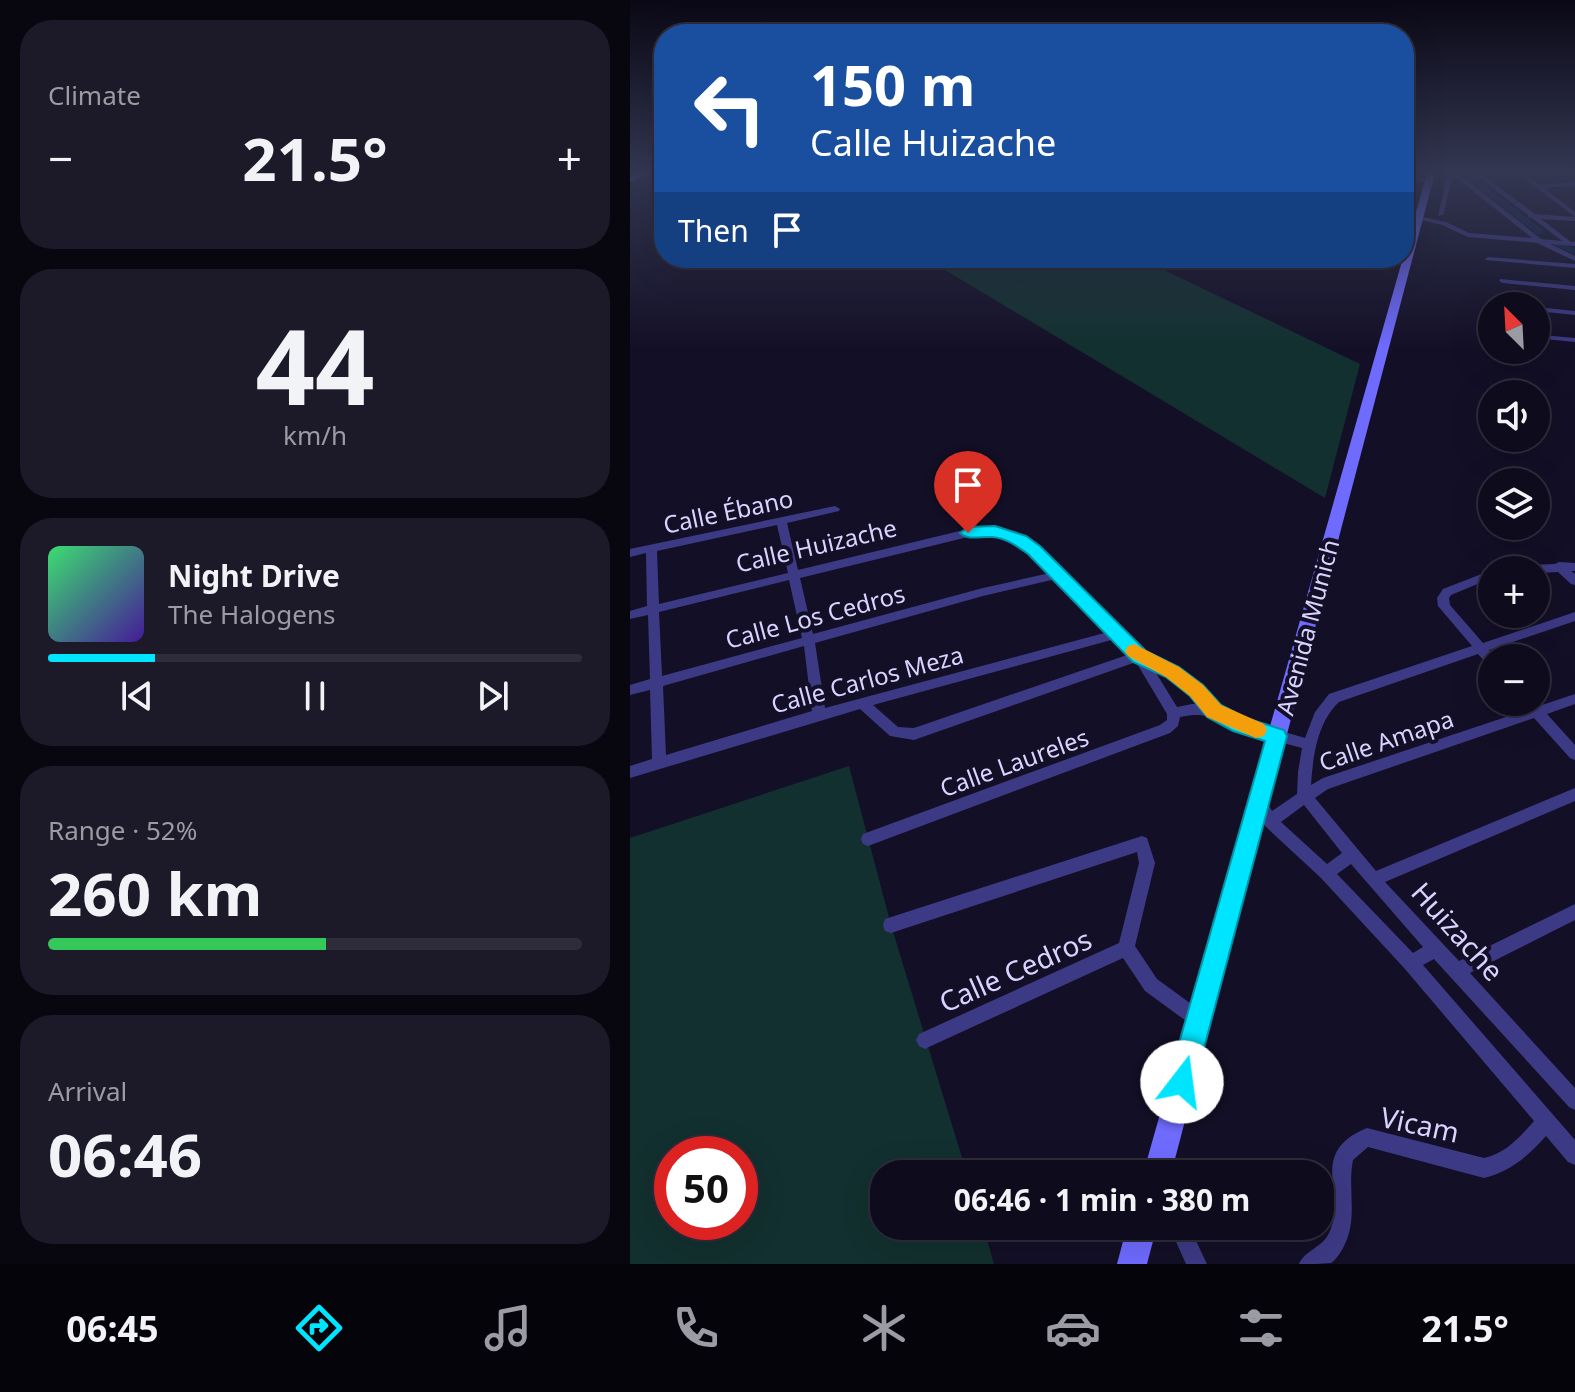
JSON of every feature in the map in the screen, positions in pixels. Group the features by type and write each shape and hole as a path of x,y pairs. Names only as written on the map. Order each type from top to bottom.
{"main road":[{"name":"Avenida Munich","path":"1161,1160 1405,268"},
{"path":"1132,1264 1138,1240"}],"street":[{"path":"1462,232 1468,235 1574,243"},
{"path":"1516,232 1559,237"},
{"path":"1552,232 1574,243"},
{"path":"1529,233 1575,259"},
{"path":"1488,259 1575,266"},
{"path":"1503,281 1575,288"},
{"path":"1550,310 1575,313"},
{"path":"1550,338 1575,340"},
{"name":"Calle Ébano","path":"630,553 835,509"},
{"path":"781,520 809,641 819,714"},
{"name":"Calle Huizache","path":"630,615 981,530 1020,540 1139,656 1172,672 1197,690 1214,711 1240,725 1310,745"},
{"path":"651,548 659,762"},
{"path":"1559,566 1575,581"},
{"path":"1550,567 1575,567"},
{"name":"Calle Los Cedros","path":"630,690 983,592 1058,575"},
{"path":"1478,580 1447,592 1443,598 1444,606 1478,646"},
{"path":"1495,644 1575,616"},
{"name":"Calle Carlos Meza","path":"630,772 819,714 1118,634"},
{"path":"1304,795 1303,779 1310,745 1327,702 1341,693 1478,650"},
{"path":"862,703 895,732 914,734 1139,656 1173,717 1192,709 1214,711"},
{"name":"Calle Amapa","path":"1550,704 1575,699"},
{"name":"Calle Amapa","path":"1270,821 1323,784 1508,716"},
{"path":"1541,716 1575,754"},
{"name":"Calle Laureles","path":"868,839 1165,729 1173,717"},
{"path":"1373,880 1575,794"},
{"name":"Huizache","path":"1304,795 1373,880 1574,1098"},
{"path":"1259,802 1270,821 1326,873 1411,963 1575,1155"},
{"path":"891,925 1142,843 1147,863 1126,948 1151,985 1199,1020"},
{"path":"1326,873 1352,855"},
{"path":"1459,970 1575,912"},
{"name":"Calle Cedros","path":"925,1040 1126,948"},
{"path":"1411,963 1437,948"},
{"name":"Vicam","path":"1309,1264 1329,1251 1339,1230 1344,1210 1343,1160 1351,1146 1367,1137 1484,1168 1499,1166 1513,1158 1545,1123"},
{"path":"1186,1240 1197,1264"}],"green space":[{"path":"942,268 1162,268 1360,364 1325,498"},
{"path":"849,766 891,925 963,1160 870,1160 870,1240 987,1240 994,1264 630,1264 630,838"}],"waterway":[{"path":"1558,244 1575,252"}],"slow traffic":[{"path":"1134,651 1197,690 1214,711 1256,730"}],"route":[{"path":"968,533 981,530 1020,540 1034,550 1139,656 1172,672 1197,690 1214,711 1240,725 1277,736 1182,1082"}]}
